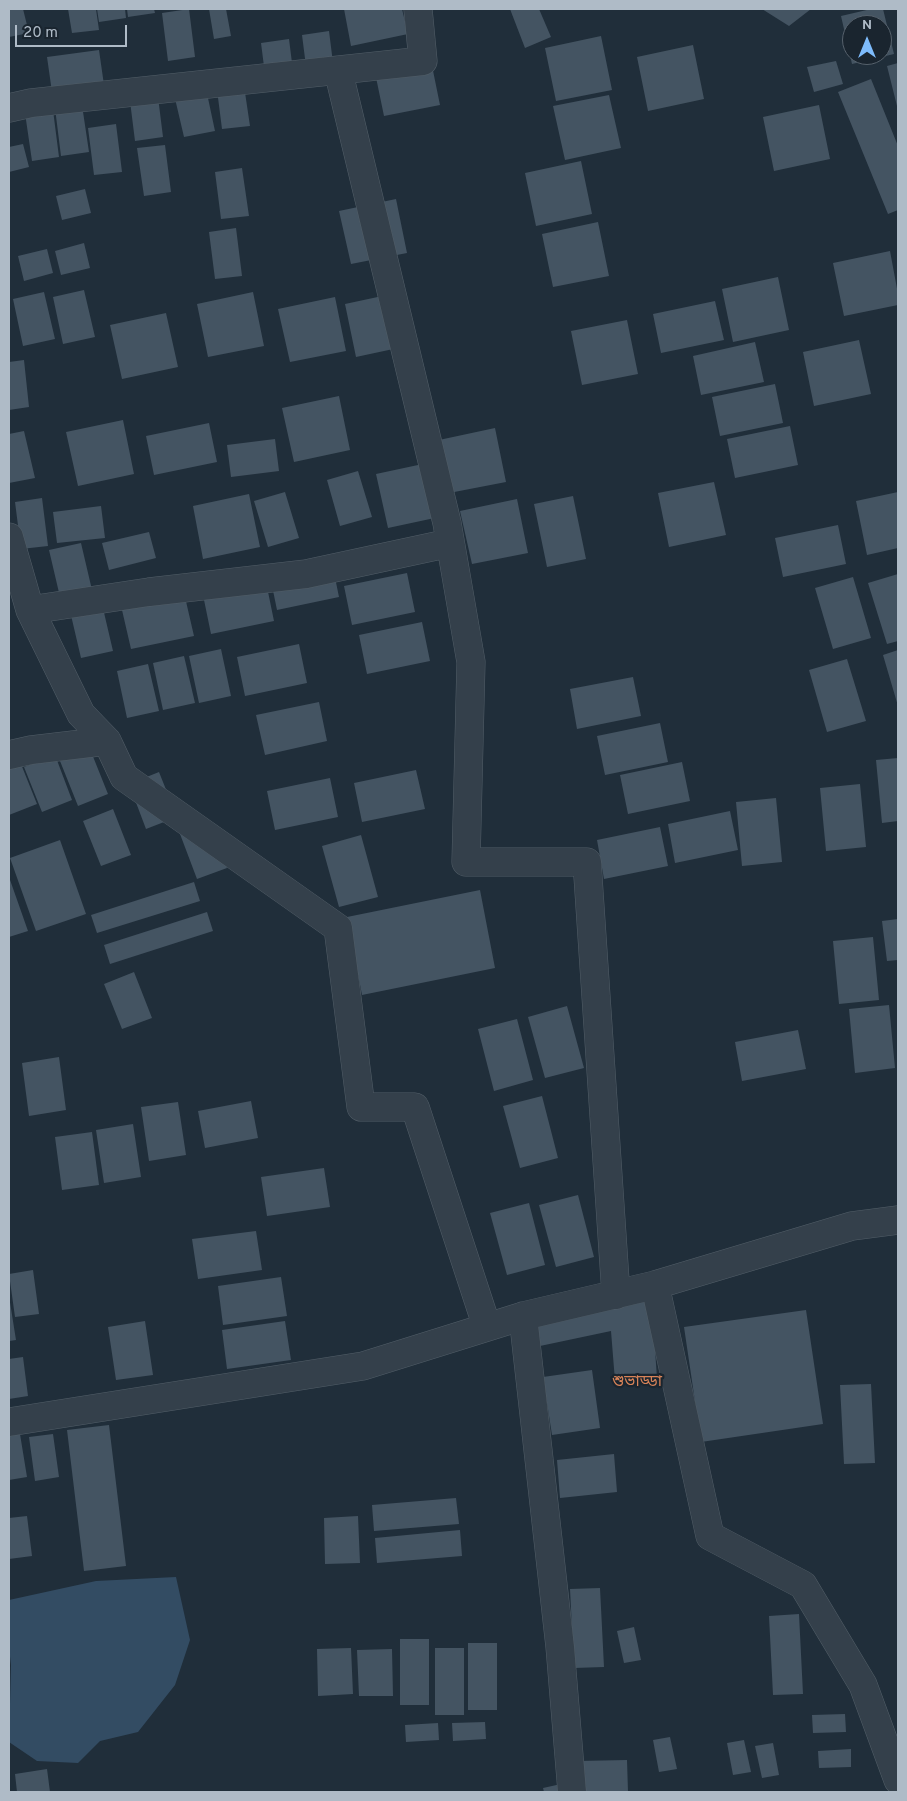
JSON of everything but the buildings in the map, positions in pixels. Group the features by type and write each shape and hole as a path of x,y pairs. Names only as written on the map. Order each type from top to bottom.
{"street":[{"path":"9,108 31,103 423,61 418,9"},
{"path":"338,70 447,523 471,662 466,862 587,862 616,1295"},
{"path":"9,538 30,610 81,714 107,741 124,777 338,928 361,1107 415,1107 487,1327"},
{"path":"30,610 149,592 306,574 450,543"},
{"path":"9,756 31,750 107,741"},
{"path":"9,1422 363,1366 522,1316 655,1285 852,1226 898,1220"},
{"path":"655,1285 710,1536 803,1585 863,1685 898,1780"},
{"path":"522,1316 560,1647 572,1792"}],"water":[{"path":"176,1577 190,1640 175,1685 138,1732 100,1741 78,1763 37,1761 9,1742 11,1665 9,1600 96,1581"}],"district":[{"name":"শুভাড্ডা","path":"637,1383"}]}
